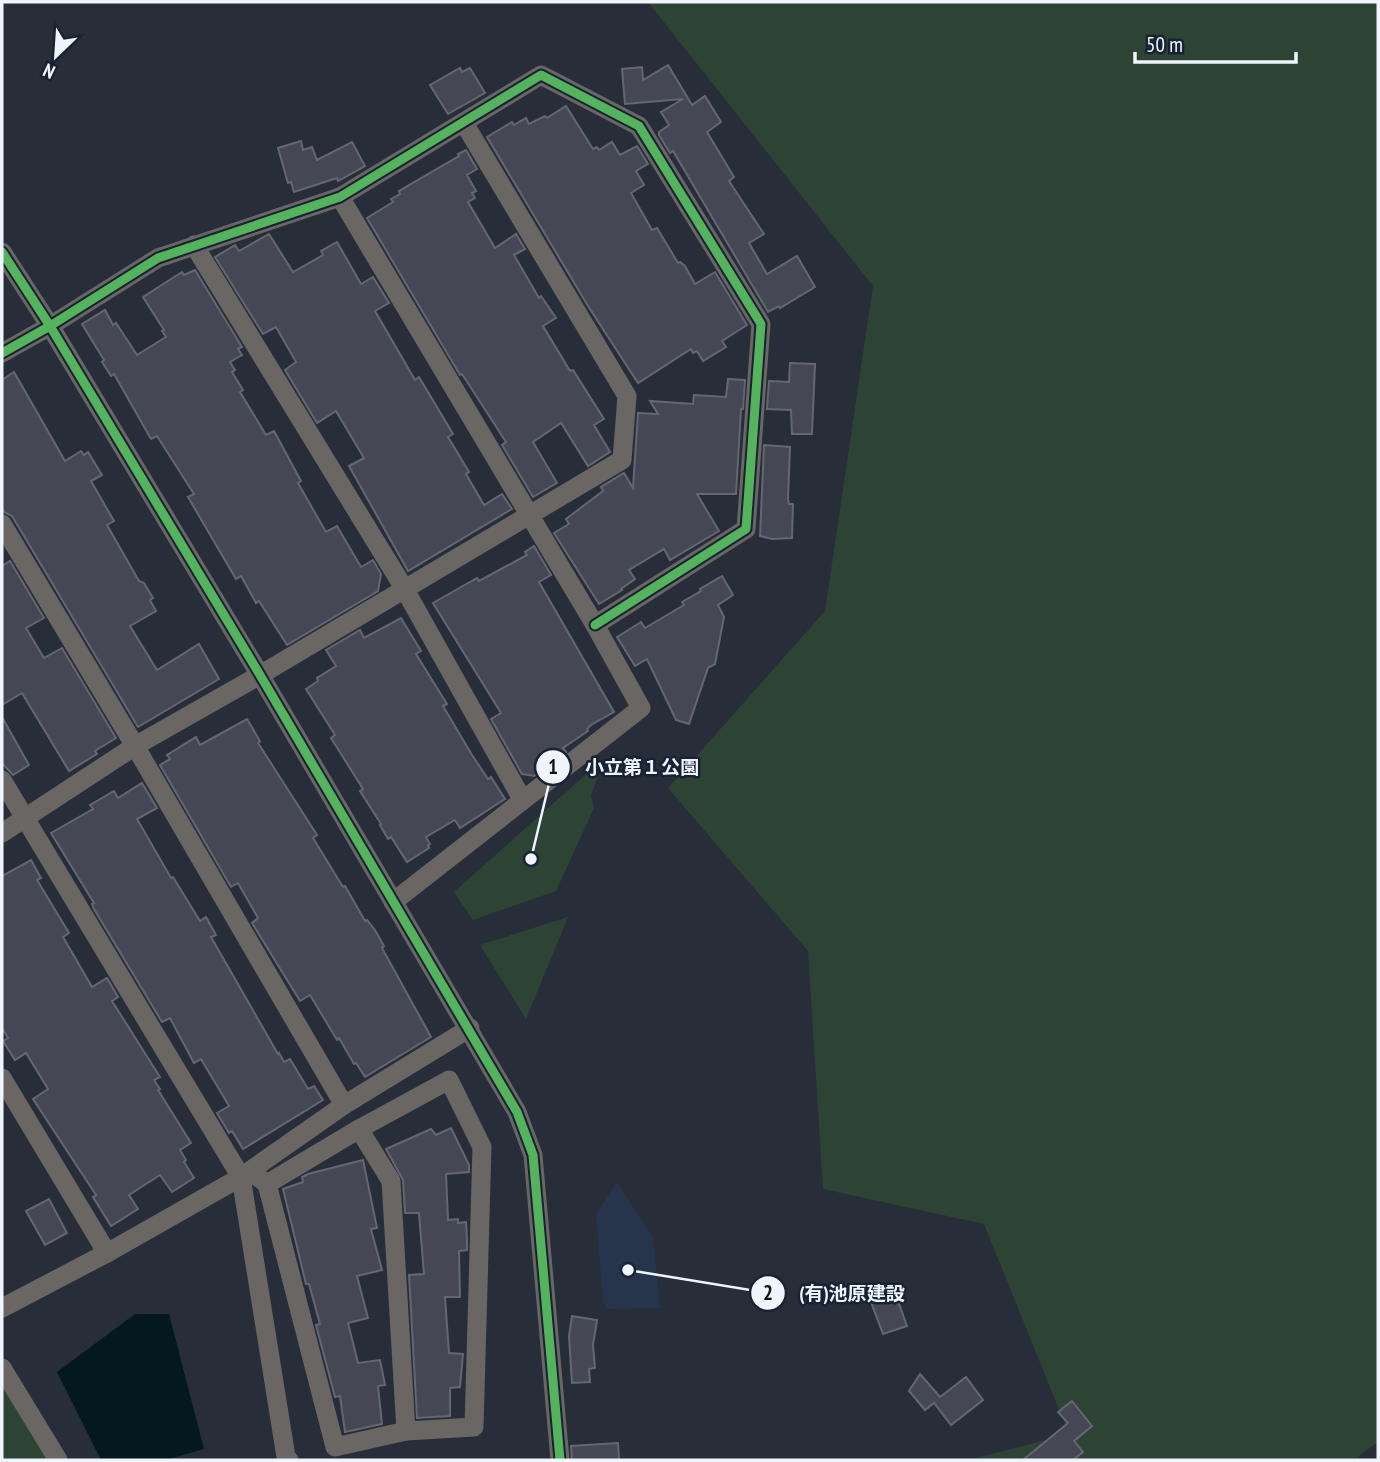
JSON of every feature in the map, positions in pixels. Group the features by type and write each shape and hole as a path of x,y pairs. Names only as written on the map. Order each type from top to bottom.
{"street":[{"path":"2,354 158,258 340,197 541,75 639,126 761,324 746,529 594,625"},
{"path":"2,833 135,746 622,460 627,396 464,123"},
{"path":"340,197 641,708 393,902"},
{"path":"194,245 404,588 522,799"},
{"path":"2,253 50,326 260,675 517,1112 533,1154 560,1460"},
{"path":"2,524 344,1105"},
{"path":"2,779 246,1174 286,1457 289,1460"},
{"path":"2,1308 107,1253 246,1174 344,1105 470,1028"},
{"path":"2,1077 107,1253"},
{"path":"449,1080 482,1147 474,1427 406,1431 335,1447 267,1184 359,1129 449,1080"},
{"path":"359,1129 391,1181 406,1431"},
{"path":"246,1174 267,1184"},
{"path":"2,1368 58,1460"}],"shaded area":[{"path":"617,1182 653,1238 660,1308 609,1309 603,1302 596,1214"},
{"path":"135,1314 169,1314 204,1449 165,1460 101,1460 57,1372"}],"green space":[{"path":"648,2 1378,2 1378,1442 1357,1460 968,1460 1069,1434 984,1224 823,1189 808,951 668,788 825,611 873,286"},
{"path":"593,768 598,777 591,795 594,808 556,891 473,920 454,892"},
{"path":"568,917 526,1019 480,945"},
{"path":"2,1362 52,1460 2,1460"}],"building":[{"path":"668,65 692,105 705,96 721,122 707,132 734,177 729,181 764,234 749,243 767,274 797,256 815,287 780,308 779,306 768,312 673,151 670,153 659,135 659,132 669,125 661,112 683,99 625,104 622,69 642,67 643,80"},
{"path":"460,68 462,72 470,68 485,93 448,114 430,85"},
{"path":"566,106 593,149 597,147 599,150 612,142 620,155 637,146 648,164 636,171 644,185 631,193 652,230 657,228 678,263 685,266 695,284 715,272 747,325 722,341 726,347 703,361 697,351 693,353 691,349 638,383 588,306 487,137 512,122 514,125 526,118 529,124 545,116 547,118"},
{"path":"301,141 303,150 312,147 317,160 352,142 365,166 338,181 337,178 294,192 291,182 288,183 278,148"},
{"path":"466,150 477,169 467,175 476,191 472,193 475,198 468,202 495,248 516,234 525,249 514,255 539,298 541,296 556,318 543,326 570,371 573,370 604,419 594,425 610,452 588,466 561,423 533,442 557,483 533,497 502,445 506,442 462,374 460,375 367,218 393,202 391,199 400,194 399,191"},
{"path":"269,234 293,272 323,255 321,251 337,242 361,284 373,277 389,303 375,311 415,380 419,377 453,434 448,437 469,472 466,474 484,505 502,494 512,509 408,571 349,466 364,458 336,411 317,423 285,370 296,362 276,327 263,334 215,257 235,245 239,251"},
{"path":"195,270 242,347 238,349 242,355 230,362 235,370 232,372 243,390 240,392 266,435 274,431 301,481 298,483 326,532 337,526 361,567 373,560 381,574 378,591 287,645 259,601 256,603 241,576 236,579 188,497 194,494 157,436 151,439 114,374 111,376 102,362 104,360 82,324 105,310 113,325 116,323 137,355 166,337 143,297 182,272 184,275"},
{"path":"790,363 815,364 812,434 792,434 791,410 767,409 769,381 789,382"},
{"path":"14,372 65,461 81,451 84,455 88,452 102,475 91,481 114,521 107,525 139,581 144,583 153,598 150,600 156,611 130,626 157,670 199,644 219,679 138,727 12,516 2,508 2,380"},
{"path":"728,379 745,380 736,494 697,494 719,531 670,560 664,549 629,570 635,579 599,604 554,533 569,524 566,519 603,491 601,487 624,473 633,488 638,413 658,414 650,401 693,404 694,395 726,397"},
{"path":"764,445 790,447 788,499 789,504 793,504 792,538 772,539 760,536"},
{"path":"534,546 551,575 539,582 614,712 591,725 588,731 563,748 566,752 534,776 522,774 491,719 501,713 433,603 477,578 479,581 527,555 525,552"},
{"path":"10,561 44,618 26,628 44,658 62,648 116,738 95,751 97,754 69,771 22,693 2,705 2,566"},
{"path":"722,576 733,595 718,605 724,617 715,664 708,668 689,724 676,720 647,659 635,666 617,637 641,622 645,628 684,605 682,602"},
{"path":"401,618 421,651 416,654 447,704 443,706 488,779 491,777 505,799 460,828 455,820 426,837 429,848 407,862 391,837 388,839 360,791 363,789 331,738 335,735 306,689 336,666 326,650 360,630 364,638"},
{"path":"2,717 29,765 13,775 2,763"},
{"path":"247,719 260,741 258,743 317,835 313,838 365,921 375,930 384,946 382,948 431,1037 365,1077 339,1038 337,1040 310,995 300,1001 252,923 258,918 238,883 231,887 160,765 170,759 167,755 196,737 200,745"},
{"path":"142,783 157,808 137,819 200,921 206,917 216,935 211,937 278,1054 284,1062 290,1059 308,1089 314,1086 323,1100 243,1149 217,1113 229,1106 201,1059 194,1063 170,1018 162,1022 51,833 93,809 90,805 114,791 118,798"},
{"path":"31,860 41,878 37,880 69,933 63,937 92,987 107,978 118,997 112,1001 160,1077 154,1080 160,1089 158,1090 191,1143 180,1150 194,1178 172,1192 160,1175 129,1195 138,1209 111,1226 93,1197 96,1195 33,1099 48,1089 26,1053 15,1060 3,1041 8,1038 2,1028 2,876"},
{"path":"451,1128 469,1165 469,1172 446,1174 448,1220 466,1222 467,1250 459,1251 460,1297 445,1297 449,1353 463,1354 460,1387 450,1388 450,1416 417,1418 409,1275 424,1274 419,1213 405,1213 403,1180 386,1149 431,1129 436,1135"},
{"path":"363,1160 377,1228 371,1229 382,1270 357,1276 368,1318 348,1323 358,1363 380,1360 385,1385 378,1386 382,1424 345,1432 340,1396 335,1397 316,1325 320,1324 309,1284 306,1284 283,1189 303,1182 302,1177 308,1174"},
{"path":"49,1199 67,1233 45,1245 26,1211"},
{"path":"885,1286 891,1301 897,1298 907,1326 883,1334 868,1294"},
{"path":"572,1316 597,1320 593,1345 595,1368 589,1369 590,1382 572,1383 569,1336"},
{"path":"920,1374 940,1397 966,1377 983,1400 951,1425 934,1403 925,1410 909,1391"},
{"path":"1072,1401 1092,1426 1074,1441 1083,1452 1073,1460 1023,1460 1068,1423 1058,1412"},
{"path":"618,1443 619,1460 572,1460 571,1446"}],"cycle path":[{"path":"2,353 158,258 340,197 541,75 639,126 761,324 746,529 595,625"},
{"path":"2,252 50,326 260,675 517,1112 533,1155 560,1460"}],"place":[{"name":"小立第１公園","path":"531,859"},
{"name":"(有)池原建設","path":"628,1270"}]}
